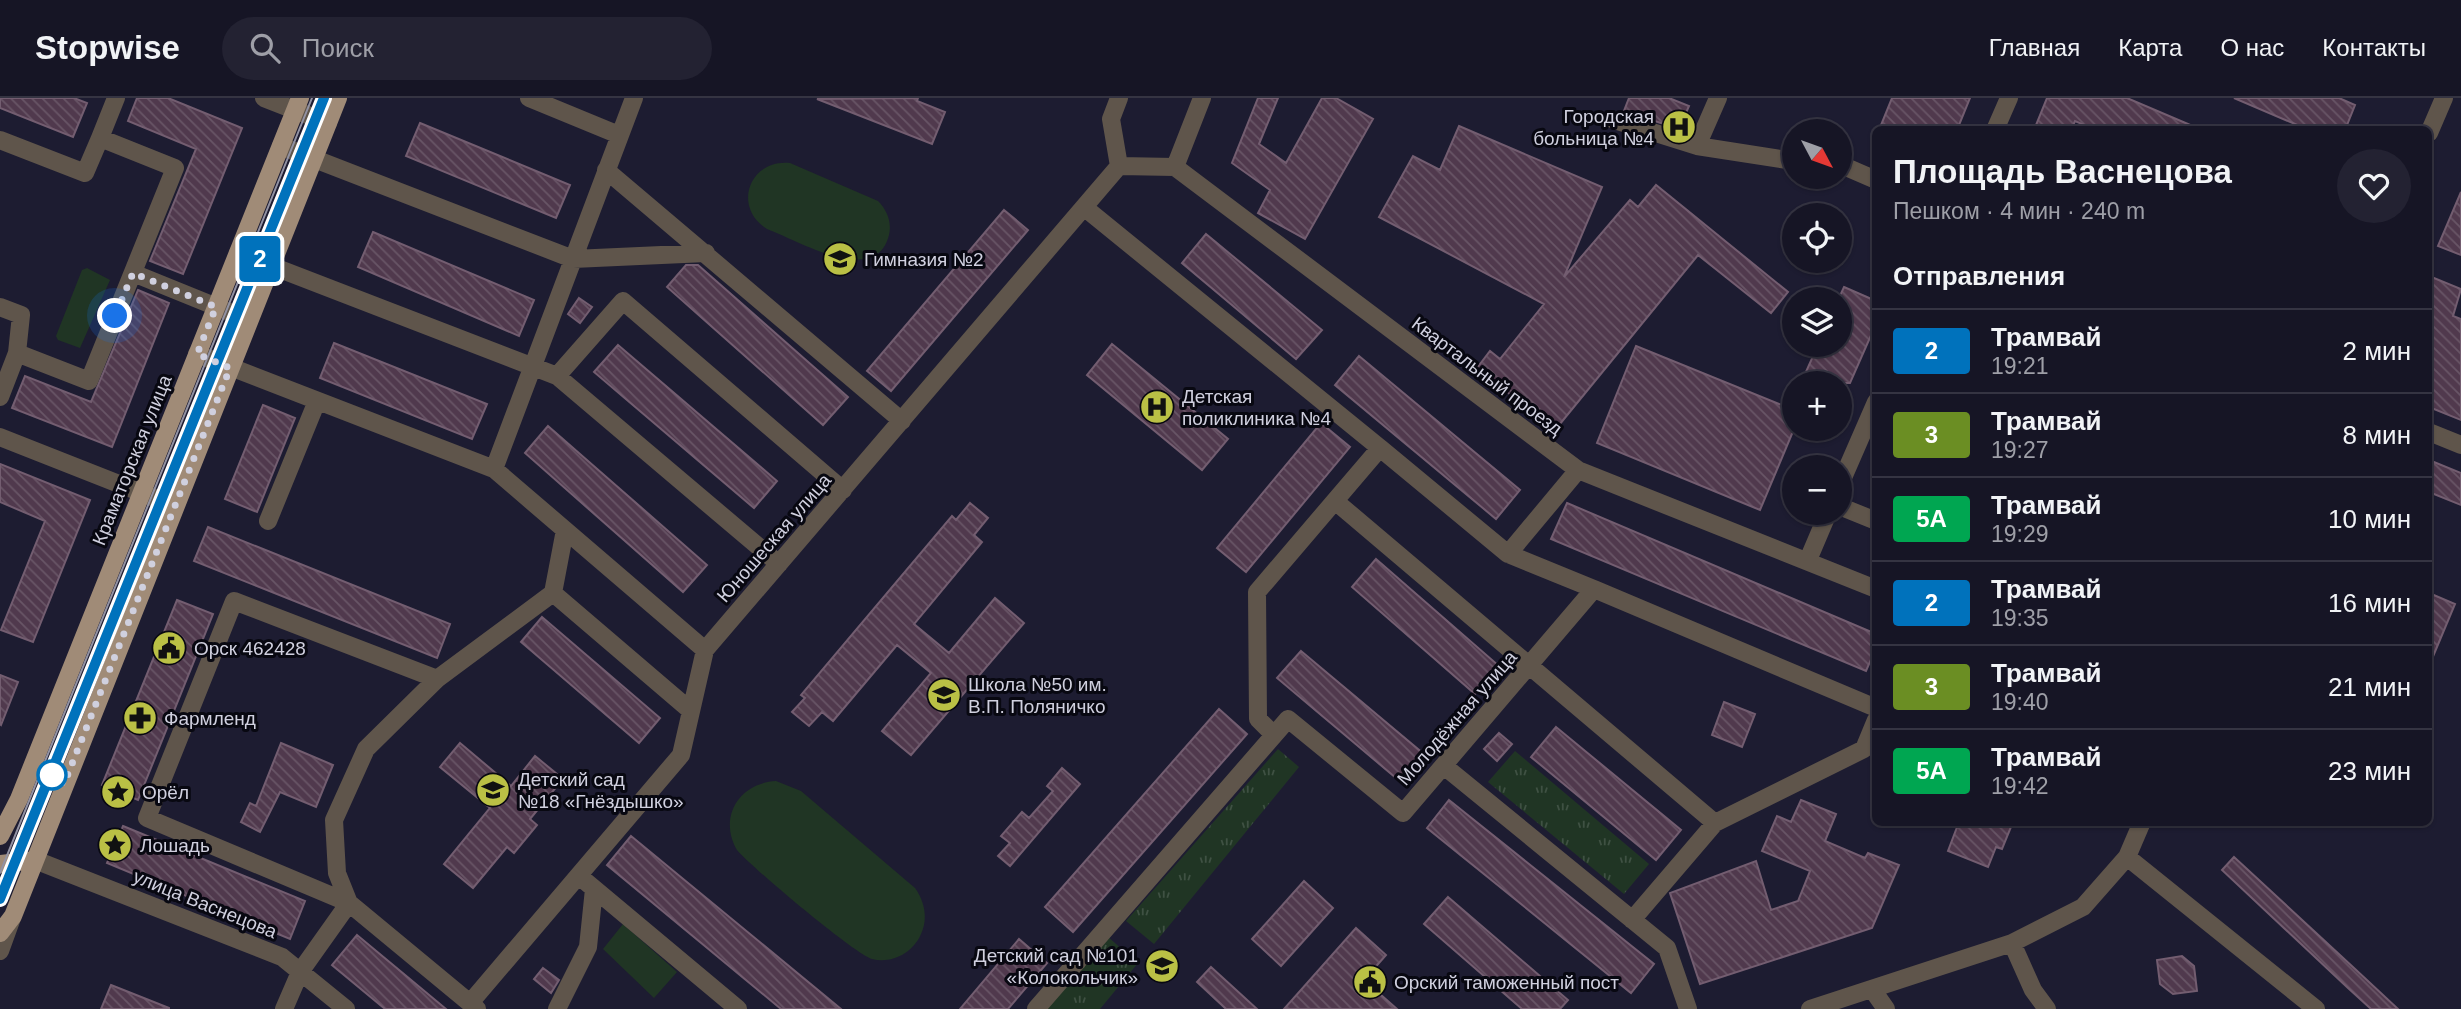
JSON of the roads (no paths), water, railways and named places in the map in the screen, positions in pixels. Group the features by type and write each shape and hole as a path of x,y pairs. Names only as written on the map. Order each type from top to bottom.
{"main road":[{"path":"0,933 13,916 338,98"},
{"name":"Краматорская улица","path":"0,836 19,799 298,104"},
{"path":"0,864 35,860"}],"street":[{"path":"0,140 85,173 116,98"},
{"path":"264,98 298,104 328,123"},
{"path":"528,98 619,135"},
{"path":"494,469 634,98"},
{"path":"1119,98 1111,119 1119,166 1175,167 1202,98"},
{"path":"1697,146 1718,98"},
{"path":"1997,126 2009,98"},
{"path":"2432,126 2444,98"},
{"path":"1614,120 1697,146 1782,159"},
{"path":"18,353 89,381 175,168 100,138"},
{"path":"281,146 572,259 706,253"},
{"name":"Юношеская улица","path":"474,1006 681,755 705,650 1119,166"},
{"name":"Квартальный проезд","path":"1175,167 1578,470 1872,587"},
{"path":"606,170 902,422"},
{"path":"1852,170 1872,178"},
{"path":"1085,208 1508,554 1872,706"},
{"path":"238,253 557,376 779,564"},
{"path":"133,273 249,320"},
{"path":"557,376 623,301 843,490"},
{"path":"0,307 21,316 18,353 0,397"},
{"path":"197,354 494,469 705,650"},
{"path":"268,522 317,401"},
{"path":"1852,457 1872,411"},
{"path":"2432,433 2461,445"},
{"path":"0,437 175,506"},
{"path":"1036,1009 1274,735 1258,719 1258,592 1380,448"},
{"path":"1508,554 1578,470"},
{"path":"1335,501 1715,823"},
{"path":"1852,511 1872,519"},
{"path":"1808,560 1823,525"},
{"path":"349,903 337,873 334,820 366,749 437,679 553,593 565,530"},
{"name":"Молодёжная улица","path":"1274,735 1288,719 1403,813 1594,589"},
{"path":"553,593 691,711"},
{"path":"437,679 234,601 147,818 349,903 474,1006"},
{"path":"1632,920 1715,823 1864,749 1872,730"},
{"path":"1444,765 1667,948 1688,1009"},
{"path":"1810,1009 2011,943 2083,907 2127,857 2140,826"},
{"path":"2127,857 2316,1009"},
{"name":"улица Васнецова","path":"35,860 282,957 346,1009"},
{"path":"579,876 738,1009"},
{"path":"557,1009 588,947 594,889"},
{"path":"284,1009 300,972 349,903"},
{"path":"0,951 13,916"},
{"path":"2011,943 2033,990 2046,1009"},
{"path":"1872,989 1886,1009"}],"tram line":[{"path":"0,873 312,98"},
{"path":"0,899 324,98"},
{"name":"2","path":"0,899 18,862 324,98"}],"place":[{"name":"Городская больница №4","path":"1679,127"},
{"name":"Гимназия №2","path":"840,259"},
{"name":"Детская поликлиника №4","path":"1157,407"},
{"name":"Орск 462428","path":"169,648"},
{"name":"Школа №50 им. В.П. Поляничко","path":"944,695"},
{"name":"Фармленд","path":"140,718"},
{"name":"Детский сад №18 «Гнёздышко»","path":"493,790"},
{"name":"Орёл","path":"118,792"},
{"name":"Лошадь","path":"115,845"},
{"name":"Детский сад №101 «Колокольчик»","path":"1162,966"},
{"name":"Орский таможенный пост","path":"1370,982"}]}
